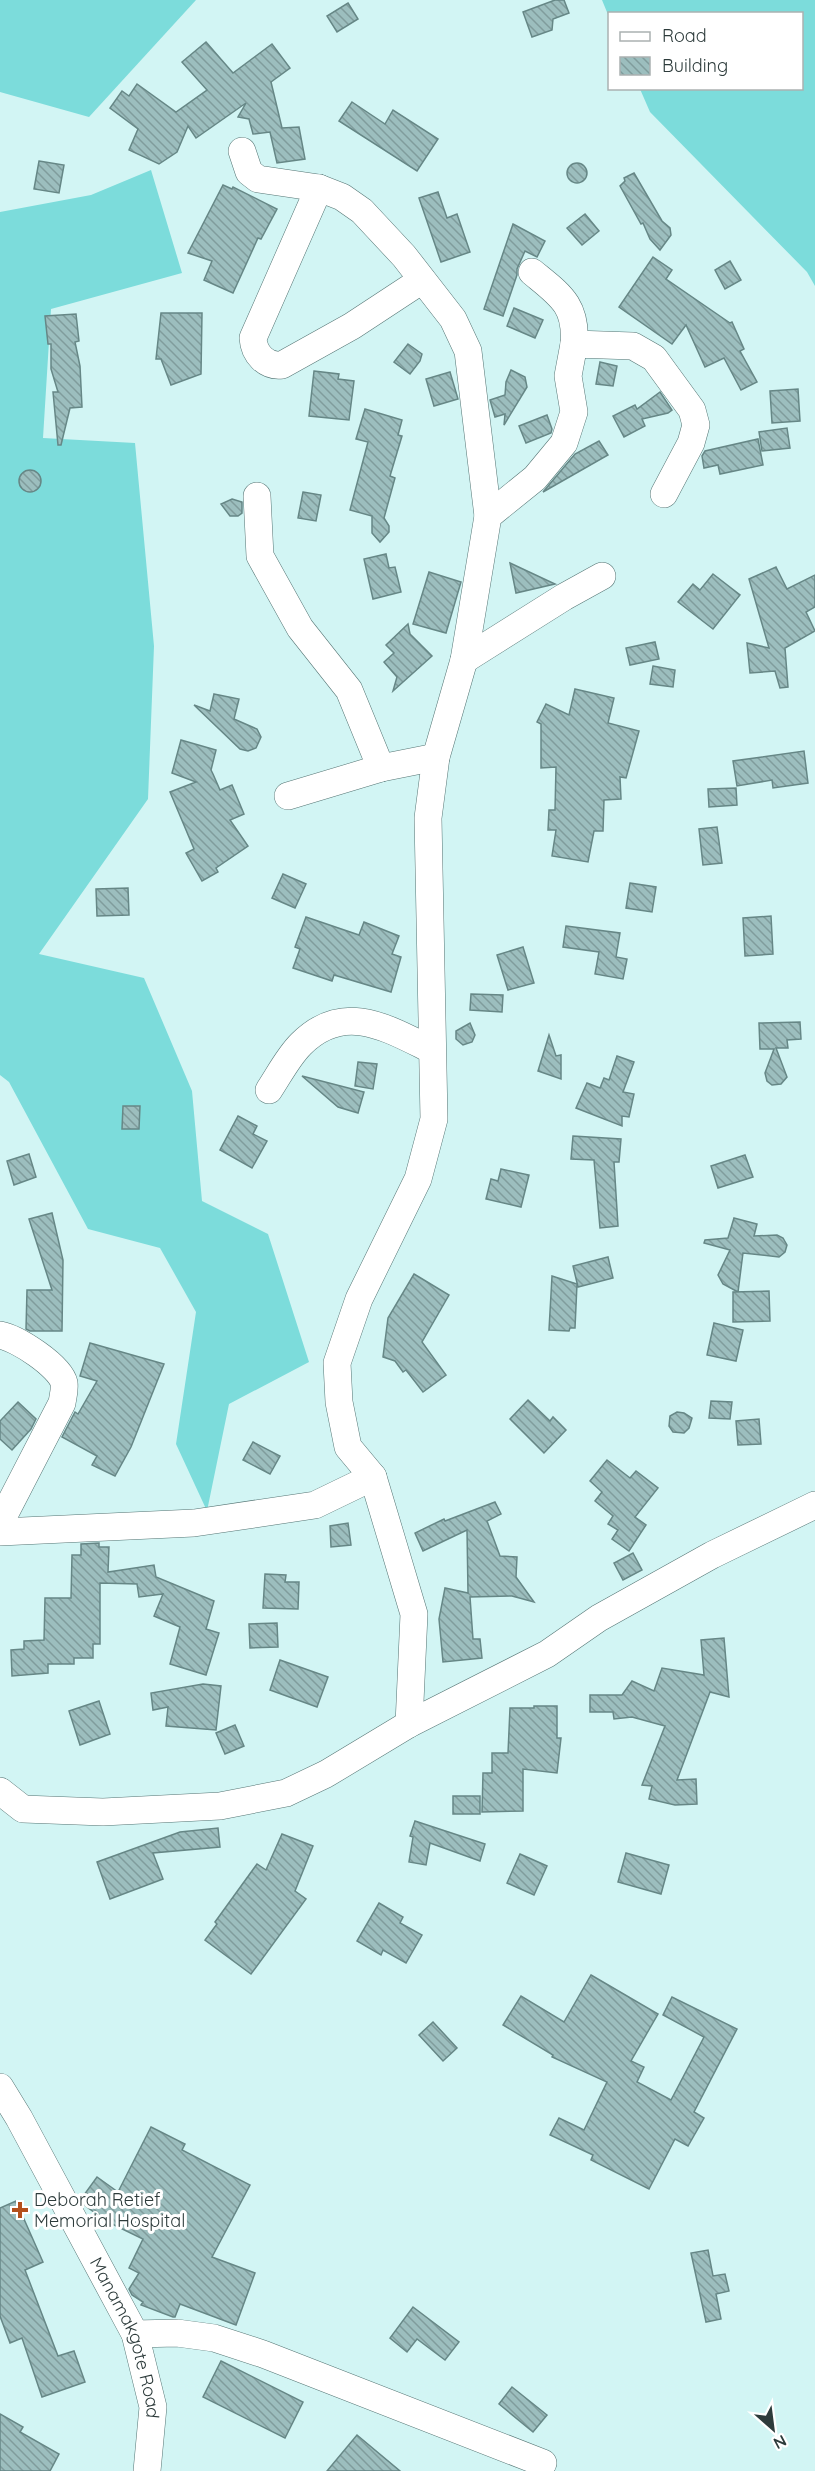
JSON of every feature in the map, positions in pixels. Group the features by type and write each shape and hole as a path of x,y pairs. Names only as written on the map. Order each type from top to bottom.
{"street":[{"path":"242,151 249,172 258,179 319,188 342,197 362,211 453,319 468,351 488,516 464,660 436,757 428,818 434,1119 418,1179 359,1299 337,1363 339,1402 348,1447 373,1477 414,1614 409,1724"},
{"path":"319,188 252,338 253,348 266,362 273,366 282,365 352,326 422,280"},
{"path":"488,516 535,478 564,443 574,412 568,376 575,325 570,310 559,294 532,273"},
{"path":"574,344 633,346 654,358 692,410 696,426 691,443 664,494"},
{"path":"257,496 260,556 300,628 349,690 381,768"},
{"path":"464,660 564,597 602,576"},
{"path":"288,796 381,768 436,757"},
{"path":"269,1090 300,1045 315,1032 335,1022 359,1021 381,1025 432,1050"},
{"path":"0,1335 22,1343 59,1374 64,1382 62,1403 0,1523"},
{"path":"0,1532 194,1523 271,1512 315,1505 373,1477"},
{"path":"0,1791 12,1814 220,1806 286,1792 326,1774 409,1724 547,1654 598,1618 712,1556 815,1505"},
{"name":"Manamakgote Road","path":"0,2087 19,2118 135,2334 153,2407 147,2471"},
{"path":"135,2334 177,2333 214,2338 233,2344 543,2463"}],"shaded area":[{"path":"0,0 196,0 89,117 0,92"},
{"path":"602,0 815,0 815,286 807,272 650,112 640,90 803,90 803,12 608,12 608,15"},
{"path":"151,170 182,273 51,309 43,438 135,443 154,646 148,799 39,954 144,978 192,1091 202,1201 268,1234 309,1362 229,1404 207,1511 176,1444 196,1312 160,1248 88,1229 9,1082 0,1075 0,212 91,195"}],"building":[{"path":"555,0 564,0 569,13 553,19 552,30 532,37 523,12"},
{"path":"348,3 358,19 337,32 327,16"},
{"path":"206,42 233,73 272,44 290,68 271,82 282,128 299,127 305,159 277,163 270,132 253,134 249,119 238,117 246,103 196,138 188,126 177,152 159,164 129,150 138,129 110,108 122,91 129,96 137,84 176,112 207,90 182,62"},
{"path":"352,102 385,124 393,110 438,139 417,171 339,121"},
{"path":"39,161 64,165 59,193 34,189"},
{"path":"577,163 584,166 587,173 584,180 577,183 570,180 567,173 570,166"},
{"path":"634,173 662,221 670,228 671,235 660,250 650,239 620,186 625,181 624,178"},
{"path":"223,185 232,189 233,187 277,209 261,239 258,238 233,293 204,280 212,261 188,253"},
{"path":"438,192 447,218 457,214 470,252 441,262 419,198"},
{"path":"585,214 599,231 582,245 567,228"},
{"path":"513,224 545,241 537,257 525,251 517,269 503,316 484,309"},
{"path":"653,257 672,270 666,279 730,323 732,322 744,349 740,351 757,382 741,390 724,358 705,367 686,325 672,344 619,307"},
{"path":"730,261 741,280 725,289 715,270"},
{"path":"514,308 543,320 535,338 507,326"},
{"path":"161,313 202,313 201,374 171,385 161,359 156,359"},
{"path":"76,314 79,341 75,342 80,366 82,407 70,408 61,445 58,445 53,392 58,392 51,369 51,344 48,344 45,316"},
{"path":"408,344 422,354 420,361 410,374 394,362"},
{"path":"600,362 617,366 613,386 596,384"},
{"path":"511,370 525,377 527,387 504,425 505,414 495,417 490,400 505,395 506,382"},
{"path":"314,371 339,374 338,379 354,381 349,420 309,416"},
{"path":"450,372 458,399 434,406 426,379"},
{"path":"798,389 800,421 772,423 770,391"},
{"path":"660,392 672,410 642,419 645,426 624,437 613,416 635,405 637,409"},
{"path":"365,409 402,420 398,435 402,436 390,476 395,478 384,518 389,526 389,532 380,542 372,533 372,516 350,510 368,442 356,439"},
{"path":"547,415 552,429 551,433 526,443 519,426"},
{"path":"787,428 790,448 762,451 759,432"},
{"path":"758,439 763,465 720,474 718,465 704,468 702,456 705,451"},
{"path":"599,441 608,455 543,492 575,454"},
{"path":"30,470 38,473 41,481 38,489 30,492 22,489 19,481 22,473"},
{"path":"303,492 321,495 316,521 298,518"},
{"path":"232,499 242,502 242,513 238,516 230,516 221,504"},
{"path":"386,554 389,568 395,567 401,592 373,599 364,559"},
{"path":"510,563 555,584 516,593"},
{"path":"776,567 787,589 815,575 815,607 806,612 815,631 785,648 788,687 780,688 775,671 750,673 747,643 769,648 749,579"},
{"path":"429,572 461,582 446,633 413,624"},
{"path":"713,574 740,595 713,629 678,602 693,584 700,590"},
{"path":"408,624 410,634 432,656 393,691 397,677 384,662 394,653 386,645"},
{"path":"655,642 659,659 630,665 626,648"},
{"path":"653,666 675,670 673,687 650,684"},
{"path":"575,689 614,698 608,723 639,731 626,778 620,777 621,799 604,800 603,831 594,831 588,862 552,856 556,830 548,830 549,810 555,810 556,767 541,768 541,724 537,722 546,704 569,715"},
{"path":"214,694 239,699 234,719 257,729 261,737 256,748 248,751 240,749 194,705 210,711"},
{"path":"181,740 216,750 211,770 220,790 232,785 244,814 230,820 248,846 216,868 218,872 202,881 186,853 194,849 170,792 196,782 172,773"},
{"path":"804,751 808,783 773,788 772,780 737,786 733,761"},
{"path":"736,788 737,805 709,807 708,789"},
{"path":"717,827 722,863 703,865 699,829"},
{"path":"283,874 306,884 295,908 272,898"},
{"path":"630,883 656,887 652,912 626,908"},
{"path":"128,888 129,915 97,916 96,889"},
{"path":"771,916 773,954 745,956 743,918"},
{"path":"306,917 359,935 364,922 399,936 392,954 401,957 391,992 334,975 332,981 293,968 300,949 295,947"},
{"path":"566,926 620,933 616,957 627,959 623,979 595,974 599,952 563,947"},
{"path":"523,947 534,983 508,990 497,955"},
{"path":"471,994 503,995 502,1012 470,1010"},
{"path":"800,1022 801,1039 787,1040 788,1048 776,1048 787,1077 781,1084 772,1085 767,1081 765,1073 774,1049 760,1049 759,1023"},
{"path":"470,1023 475,1035 472,1042 463,1045 456,1039 456,1031"},
{"path":"549,1035 556,1056 561,1055 561,1079 538,1071"},
{"path":"617,1056 634,1062 623,1092 634,1094 629,1117 622,1116 622,1126 576,1108 587,1083 600,1088 604,1078 609,1080"},
{"path":"358,1062 377,1064 373,1089 355,1086"},
{"path":"302,1076 364,1092 358,1113 338,1107"},
{"path":"123,1106 140,1106 139,1129 122,1129"},
{"path":"238,1116 257,1126 253,1134 267,1141 252,1168 220,1150"},
{"path":"573,1136 621,1139 619,1162 614,1162 618,1226 600,1228 594,1160 571,1159"},
{"path":"29,1154 36,1177 14,1185 7,1161"},
{"path":"745,1155 753,1177 718,1188 711,1166"},
{"path":"501,1169 529,1175 521,1207 486,1199 491,1179 498,1181"},
{"path":"52,1213 63,1260 62,1331 30,1331 26,1329 27,1290 52,1290 29,1219"},
{"path":"734,1218 757,1224 754,1236 777,1235 783,1238 787,1245 785,1252 779,1257 743,1253 738,1292 723,1284 718,1275 730,1250 704,1243 705,1240 728,1238"},
{"path":"608,1257 613,1278 578,1287 573,1266"},
{"path":"414,1274 449,1295 422,1342 446,1375 423,1392 406,1370 403,1372 395,1361 383,1357 388,1318"},
{"path":"552,1276 577,1284 575,1328 570,1328 569,1331 549,1330"},
{"path":"769,1291 770,1321 733,1322 733,1292"},
{"path":"714,1323 743,1330 736,1361 707,1355"},
{"path":"90,1343 164,1364 131,1447 115,1476 92,1465 97,1456 62,1437 75,1412 78,1414 97,1381 80,1376"},
{"path":"528,1400 550,1421 553,1417 566,1430 544,1453 510,1419"},
{"path":"711,1401 732,1402 730,1419 709,1418"},
{"path":"18,1402 36,1419 31,1429 12,1450 0,1439 0,1421"},
{"path":"677,1412 692,1418 689,1428 684,1433 673,1432 669,1426 670,1416"},
{"path":"759,1419 761,1444 738,1445 736,1421"},
{"path":"253,1442 280,1456 270,1474 243,1460"},
{"path":"607,1460 630,1478 636,1471 658,1488 635,1517 646,1525 629,1551 612,1539 618,1530 608,1524 613,1516 595,1501 602,1492 590,1481"},
{"path":"495,1502 501,1514 487,1521 500,1556 517,1557 516,1577 534,1602 512,1596 470,1597 473,1639 480,1639 482,1658 443,1662 439,1619 445,1588 468,1593 467,1530 423,1551 415,1533 444,1519 445,1521"},
{"path":"348,1523 351,1545 331,1547 330,1526"},
{"path":"99,1543 99,1547 109,1547 108,1572 154,1565 156,1577 214,1601 206,1629 219,1633 206,1675 170,1664 180,1627 154,1616 163,1594 139,1597 137,1584 100,1583 100,1644 93,1644 93,1658 74,1658 74,1664 48,1664 48,1673 12,1676 11,1650 24,1649 24,1641 44,1640 45,1598 71,1598 72,1555 81,1555 81,1544"},
{"path":"633,1553 642,1570 623,1580 614,1563"},
{"path":"265,1574 286,1575 285,1582 299,1582 298,1609 263,1608"},
{"path":"277,1623 278,1647 250,1648 249,1624"},
{"path":"724,1638 729,1697 710,1692 677,1780 696,1779 697,1804 675,1805 649,1799 652,1786 642,1785 665,1726 632,1717 614,1719 613,1712 590,1712 590,1695 622,1695 632,1681 654,1691 662,1668 704,1675 701,1640"},
{"path":"280,1660 328,1677 317,1707 270,1690"},
{"path":"203,1684 221,1686 216,1730 166,1726 168,1707 153,1710 151,1693"},
{"path":"99,1701 110,1734 80,1745 69,1711"},
{"path":"534,1706 557,1706 557,1738 561,1738 557,1773 523,1769 523,1811 482,1812 483,1773 492,1773 492,1753 508,1753 510,1708 534,1708"},
{"path":"235,1725 244,1746 225,1754 216,1733"},
{"path":"453,1796 480,1796 480,1814 453,1814"},
{"path":"415,1821 485,1844 480,1861 430,1843 426,1865 409,1862 413,1837 410,1836"},
{"path":"218,1828 220,1847 153,1853 163,1879 110,1899 97,1862 180,1832"},
{"path":"282,1834 313,1846 295,1891 306,1899 251,1974 205,1940 217,1924 215,1922 257,1864 266,1870"},
{"path":"626,1853 669,1865 661,1894 618,1882"},
{"path":"520,1854 547,1866 534,1895 507,1883"},
{"path":"379,1903 403,1917 400,1923 422,1935 406,1963 383,1950 381,1955 357,1941"},
{"path":"591,1975 658,2014 631,2061 644,2067 637,2082 671,2100 704,2037 663,2015 672,1997 737,2029 694,2112 704,2118 688,2146 675,2139 649,2189 591,2160 593,2155 550,2135 559,2118 584,2130 607,2082 552,2057 553,2055 503,2025 521,1996 564,2022"},
{"path":"433,2022 457,2048 443,2061 419,2035"},
{"path":"151,2127 185,2144 182,2150 250,2185 212,2257 255,2273 236,2325 180,2304 175,2317 141,2305 143,2302 132,2295 129,2289 139,2273 129,2268 143,2239 106,2221 83,2204 81,2199 97,2177 118,2192"},
{"path":"16,2201 43,2262 25,2270 58,2356 74,2351 85,2382 42,2397 22,2338 10,2343 0,2316 0,2208"},
{"path":"708,2250 713,2276 725,2274 729,2291 716,2294 721,2319 706,2322 691,2253"},
{"path":"413,2307 459,2342 445,2360 417,2339 407,2352 390,2338"},
{"path":"221,2361 303,2402 285,2438 203,2397"},
{"path":"512,2387 547,2415 533,2432 499,2404"},
{"path":"0,2414 23,2427 20,2432 59,2454 50,2471 0,2471"},
{"path":"357,2435 400,2471 327,2471"}],"place":[{"name":"Deborah Retief Memorial Hospital","path":"20,2210"}]}
